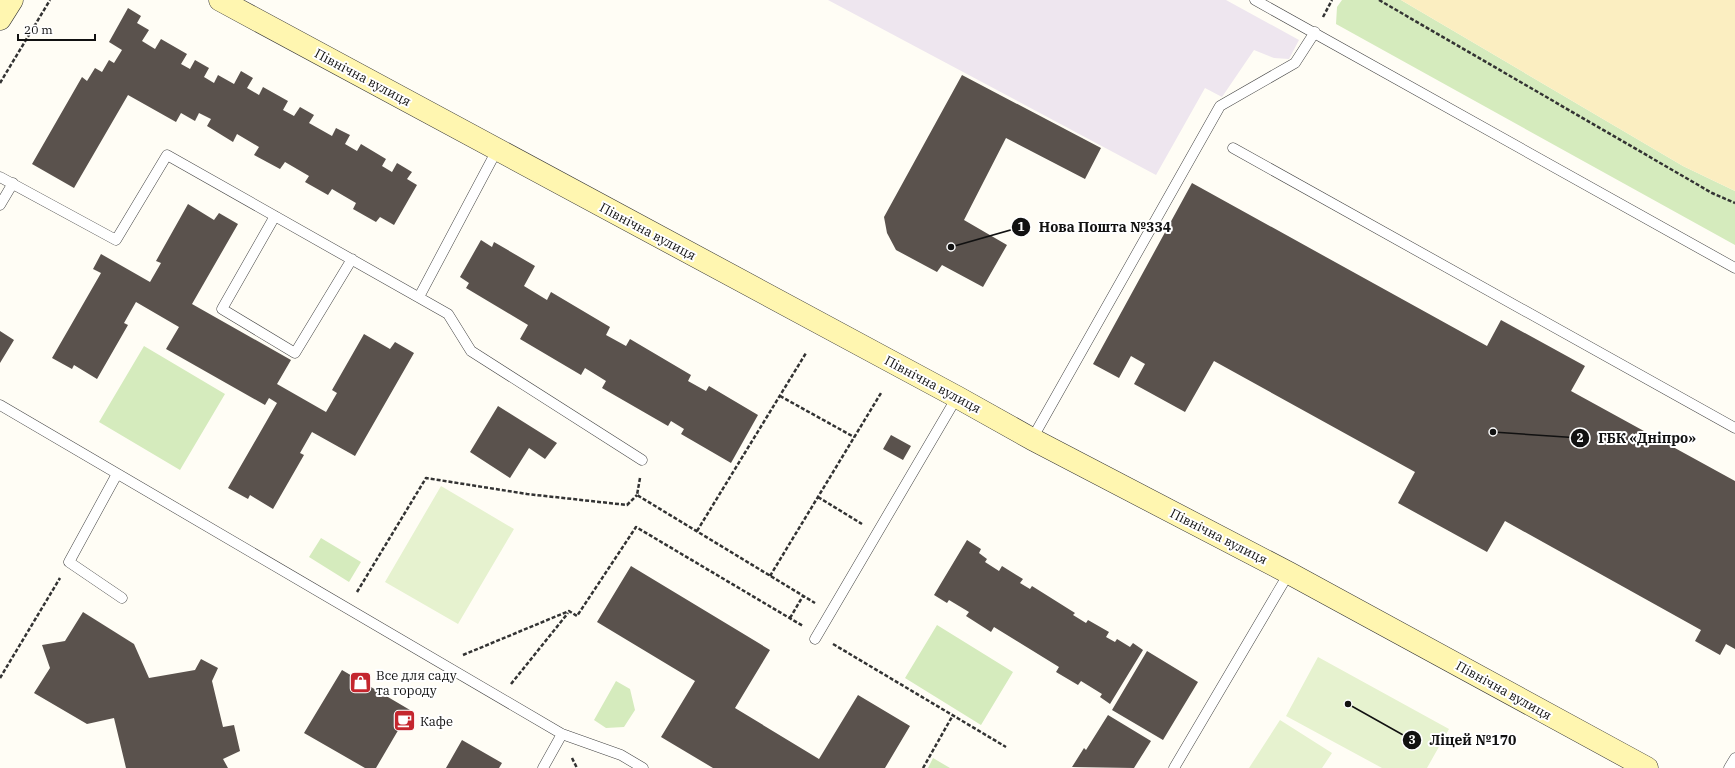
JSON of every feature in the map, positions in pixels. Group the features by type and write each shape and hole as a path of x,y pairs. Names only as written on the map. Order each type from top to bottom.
{"street":[{"path":"0,19 12,0"},
{"name":"Північна вулиця","path":"220,0 957,397 1032,439 1289,573 1647,768"}],"lane":[{"path":"1255,0 1315,32 1735,268"},
{"path":"1032,439 1220,106 1295,63 1315,32"},
{"path":"1233,148 1735,428"},
{"path":"418,297 497,150"},
{"path":"0,177 116,240 167,155 448,314 471,351 642,460"},
{"path":"0,204 13,183"},
{"path":"276,216 222,309 295,353 352,259"},
{"path":"815,639 957,397"},
{"path":"0,405 562,734 621,755 643,768"},
{"path":"117,474 69,562 122,598"},
{"path":"1174,768 1289,573"},
{"path":"542,768 562,734"},
{"path":"1730,768 1735,758"}],"path":[{"path":"0,83 50,0"},
{"path":"1379,0 1712,193 1735,203"},
{"path":"697,531 806,354"},
{"path":"770,576 881,393"},
{"path":"780,396 854,437"},
{"path":"353,598 426,478 527,494 627,505 637,495 642,460"},
{"path":"637,495 803,596 831,611"},
{"path":"818,497 877,533"},
{"path":"569,611 577,616 636,527"},
{"path":"0,678 69,562"},
{"path":"790,618 803,596"},
{"path":"460,657 569,611"},
{"path":"508,688 569,611"},
{"path":"923,768 953,715"}],"shaded area":[{"path":"828,0 1226,0 1299,40 1289,59 1274,58 1254,50 1222,97 1205,88 1156,175"}],"green space":[{"path":"1342,0 1401,0 1683,166 1735,191 1735,245 1336,24 1337,7"},
{"path":"144,346 225,394 180,470 99,422"},
{"path":"441,486 514,529 458,624 385,582"},
{"path":"321,538 361,562 349,582 309,557"},
{"path":"937,625 1013,672 981,725 905,678"},
{"path":"1318,657 1449,729 1427,768 1382,768 1286,716"},
{"path":"616,681 630,689 635,710 624,727 606,728 594,720"},
{"path":"1280,720 1332,753 1322,768 1249,768"},
{"path":"933,758 950,768 928,768"}],"sand":[{"path":"1401,0 1735,0 1735,191 1683,166"}],"building":[{"path":"128,8 141,16 137,23 149,30 142,41 155,49 161,39 187,54 181,64 190,69 195,60 209,68 204,77 214,83 218,75 234,84 241,71 253,78 247,88 259,95 263,87 288,101 283,110 294,116 300,107 314,115 309,123 332,136 336,128 350,135 345,144 357,151 361,144 386,159 382,166 392,172 397,163 412,172 407,179 417,185 394,225 380,217 376,222 353,209 356,203 332,189 328,195 305,182 309,176 285,162 280,169 254,155 259,147 237,134 233,142 207,126 211,119 199,113 195,121 181,113 176,122 128,95 74,188 32,164 82,77 87,81 95,68 102,72 109,60 114,63 122,50 109,42"},
{"path":"962,75 1101,148 1085,179 1006,138 964,220 1007,245 983,287 942,265 937,272 896,250 887,233 884,217"},
{"path":"1192,183 1487,346 1501,320 1585,366 1571,391 1735,481 1735,649 1726,644 1720,655 1695,641 1701,630 1505,521 1487,552 1398,503 1415,472 1214,361 1185,412 1134,384 1145,364 1131,356 1119,378 1093,364"},
{"path":"188,204 214,220 219,213 238,224 192,304 291,360 277,384 326,412 337,393 332,390 364,334 390,349 395,342 414,353 355,456 312,432 300,453 304,455 273,509 250,495 248,499 228,488 277,403 269,398 265,405 166,349 179,327 136,302 124,323 128,325 97,379 74,365 72,369 52,358 101,273 93,269 101,254 150,282 161,263 156,261"},
{"path":"481,240 492,247 494,242 535,266 524,286 547,300 551,292 610,327 606,335 626,346 630,339 691,375 688,381 706,391 709,386 758,415 731,463 681,434 684,429 671,421 668,426 602,388 606,381 585,368 581,375 520,339 528,325 466,288 469,283 460,277"},
{"path":"0,331 14,340 0,363"},
{"path":"498,406 557,443 545,459 529,448 510,478 470,452"},
{"path":"891,435 911,446 903,460 883,449"},
{"path":"967,540 981,549 979,553 987,559 985,562 999,571 1002,566 1023,579 1020,583 1030,589 1032,586 1075,613 1073,615 1086,623 1088,620 1109,632 1106,637 1115,642 1117,639 1130,647 1133,643 1143,650 1110,704 1100,697 1102,694 1081,681 1078,685 1056,672 1059,667 994,627 991,632 966,616 969,612 949,600 947,603 934,595"},
{"path":"631,566 770,650 735,708 819,759 858,695 910,726 885,768 713,768 661,737 695,681 597,622"},
{"path":"83,612 134,644 149,678 195,670 201,659 218,668 212,681 223,727 234,725 240,751 223,759 228,768 126,768 114,718 87,724 34,693 50,668 42,645 65,641"},
{"path":"1147,651 1198,682 1163,740 1112,710"},
{"path":"342,670 410,710 376,768 365,768 304,733"},
{"path":"1108,715 1151,741 1134,768 1072,767 1084,748 1086,750"},
{"path":"462,740 502,763 499,768 446,768"}],"place":[{"name":"Нова Пошта №334","path":"951,247"},
{"name":"ГБК «Дніпро»","path":"1493,432"},
{"name":"Все для саду та городу","path":"361,682"},
{"name":"Ліцей №170","path":"1348,704"},
{"name":"Кафе","path":"404,721"}]}
